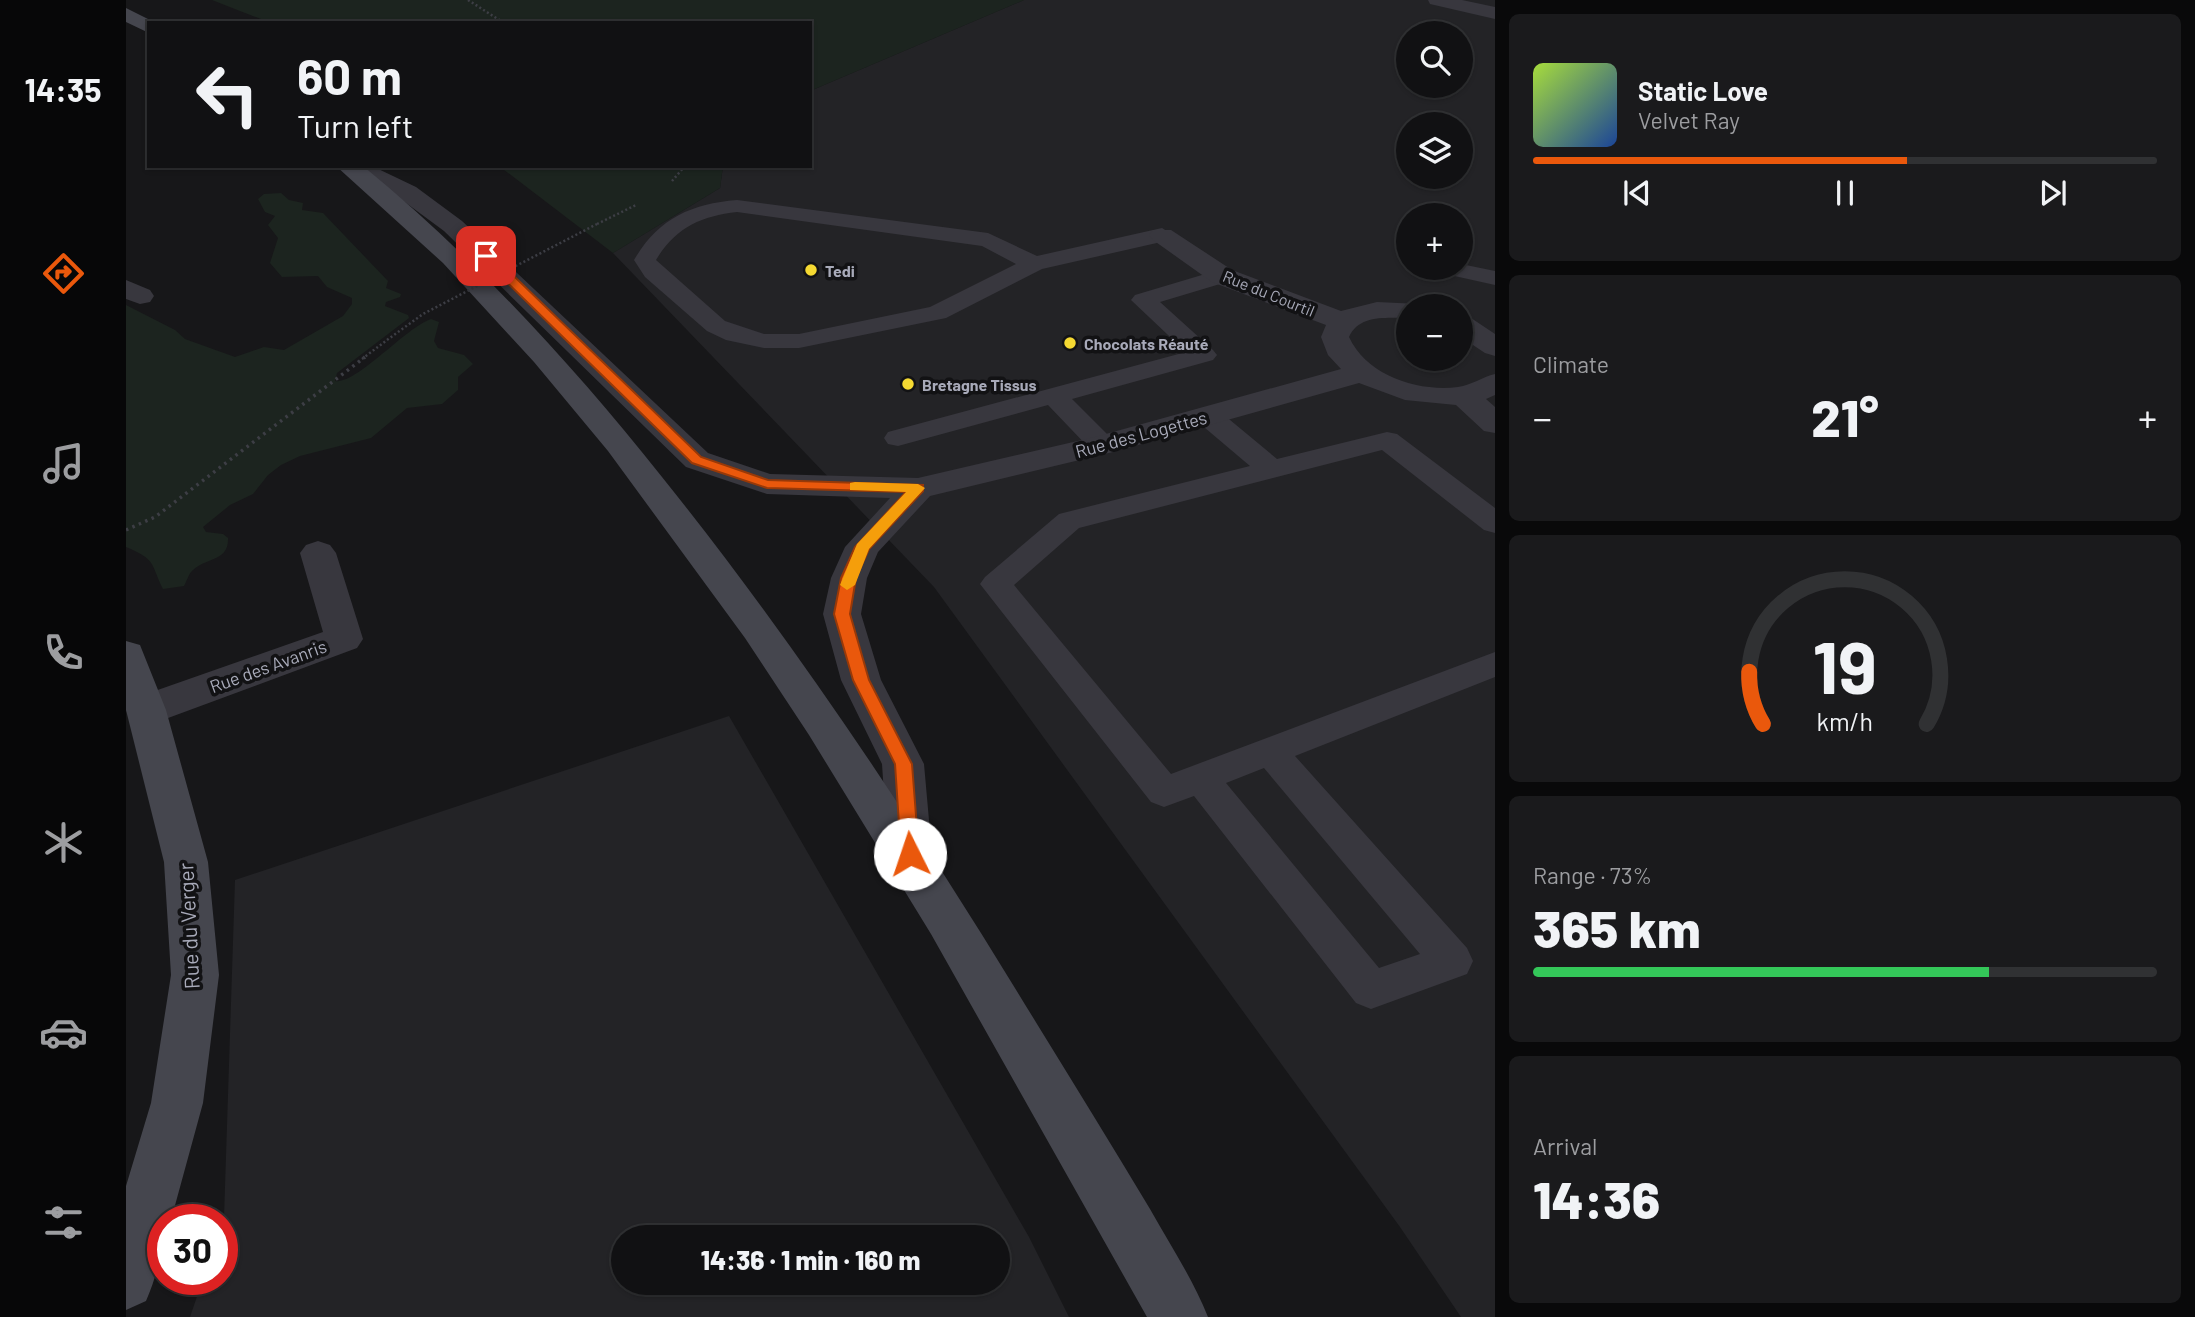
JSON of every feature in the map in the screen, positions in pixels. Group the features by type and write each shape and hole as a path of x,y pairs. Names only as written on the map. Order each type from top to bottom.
{"main road":[{"path":"126,14 147,26"},
{"path":"352,168 466,271 555,369 665,502 776,654 910,854 1179,1317"},
{"name":"Rue du Verger","path":"126,655 146,710 186,862 195,975 177,1103 126,1281"}],"street":[{"path":"1437,0 1495,12"},
{"name":"Rue des Logettes","path":"354,168 407,192 453,226 697,460 767,484 918,488 1102,445 1361,373"},
{"name":"Rue du Courtil","path":"1162,235 1222,276 1343,322"},
{"path":"1396,310 1369,311 1343,322 1337,329 1336,346 1341,355 1361,373 1410,392 1463,396 1479,392 1495,383"},
{"path":"1473,332 1495,346"},
{"path":"1463,396 1495,424"},
{"path":"910,854 903,764 861,680 842,614 849,578 863,547 918,488"},
{"name":"Rue des Avanris","path":"146,710 344,639 318,552"}],"lane":[{"path":"1034,264 989,240 737,206 708,208 688,217 653,243 645,260 653,272 716,326 735,335 764,341 799,341 937,313 1034,264 1162,235"},
{"path":"1473,273 1495,278"},
{"path":"898,438 1203,355 1143,300 1222,276"},
{"path":"1055,397 1102,445"},
{"path":"1208,416 1271,469"},
{"path":"1495,523 1387,440 1069,521 996,584 1164,792 1495,664"},
{"path":"1201,778 1370,990 1452,961 1270,751"}],"path":[{"path":"468,0 501,21"},
{"path":"126,530 155,517 424,314 597,224"}],"shaded area":[{"path":"212,0 1024,0 812,90 812,21 266,21"},
{"path":"1024,0 1495,0 1495,1317 1461,1317 1400,1227 934,587 613,253 720,188 723,168 812,168 812,90"},
{"path":"502,168 723,168 720,188 613,253"},
{"path":"281,193 289,200 303,203 302,210 323,213 388,281 386,288 401,294 400,297 386,302 385,306 408,315 409,318 337,373 335,381 344,380 368,366 420,324 431,319 439,322 434,341 438,348 464,355 473,364 458,377 458,390 442,404 407,408 371,438 300,456 281,465 268,475 253,494 230,505 203,527 206,532 223,534 228,538 225,551 192,571 184,586 163,589 148,559 126,547 126,305 175,330 185,339 235,357 264,347 284,350 343,316 352,304 352,298 327,287 318,276 282,277 270,263 278,238 268,225 275,216 265,212 258,199 264,194"},
{"path":"729,716 1029,1237 1069,1317 190,1317 198,1295 238,1295 238,1204 224,1204 235,880"}],"slow traffic":[{"path":"847,585 863,547 918,488 855,487"}],"place":[{"name":"Tedi","path":"811,270"},
{"name":"Chocolats Réauté","path":"1070,343"},
{"name":"Bretagne Tissus","path":"908,384"}],"route":[{"path":"486,256 697,460 767,484 918,488 863,547 849,578 842,614 861,680 903,764 910,854"}]}
